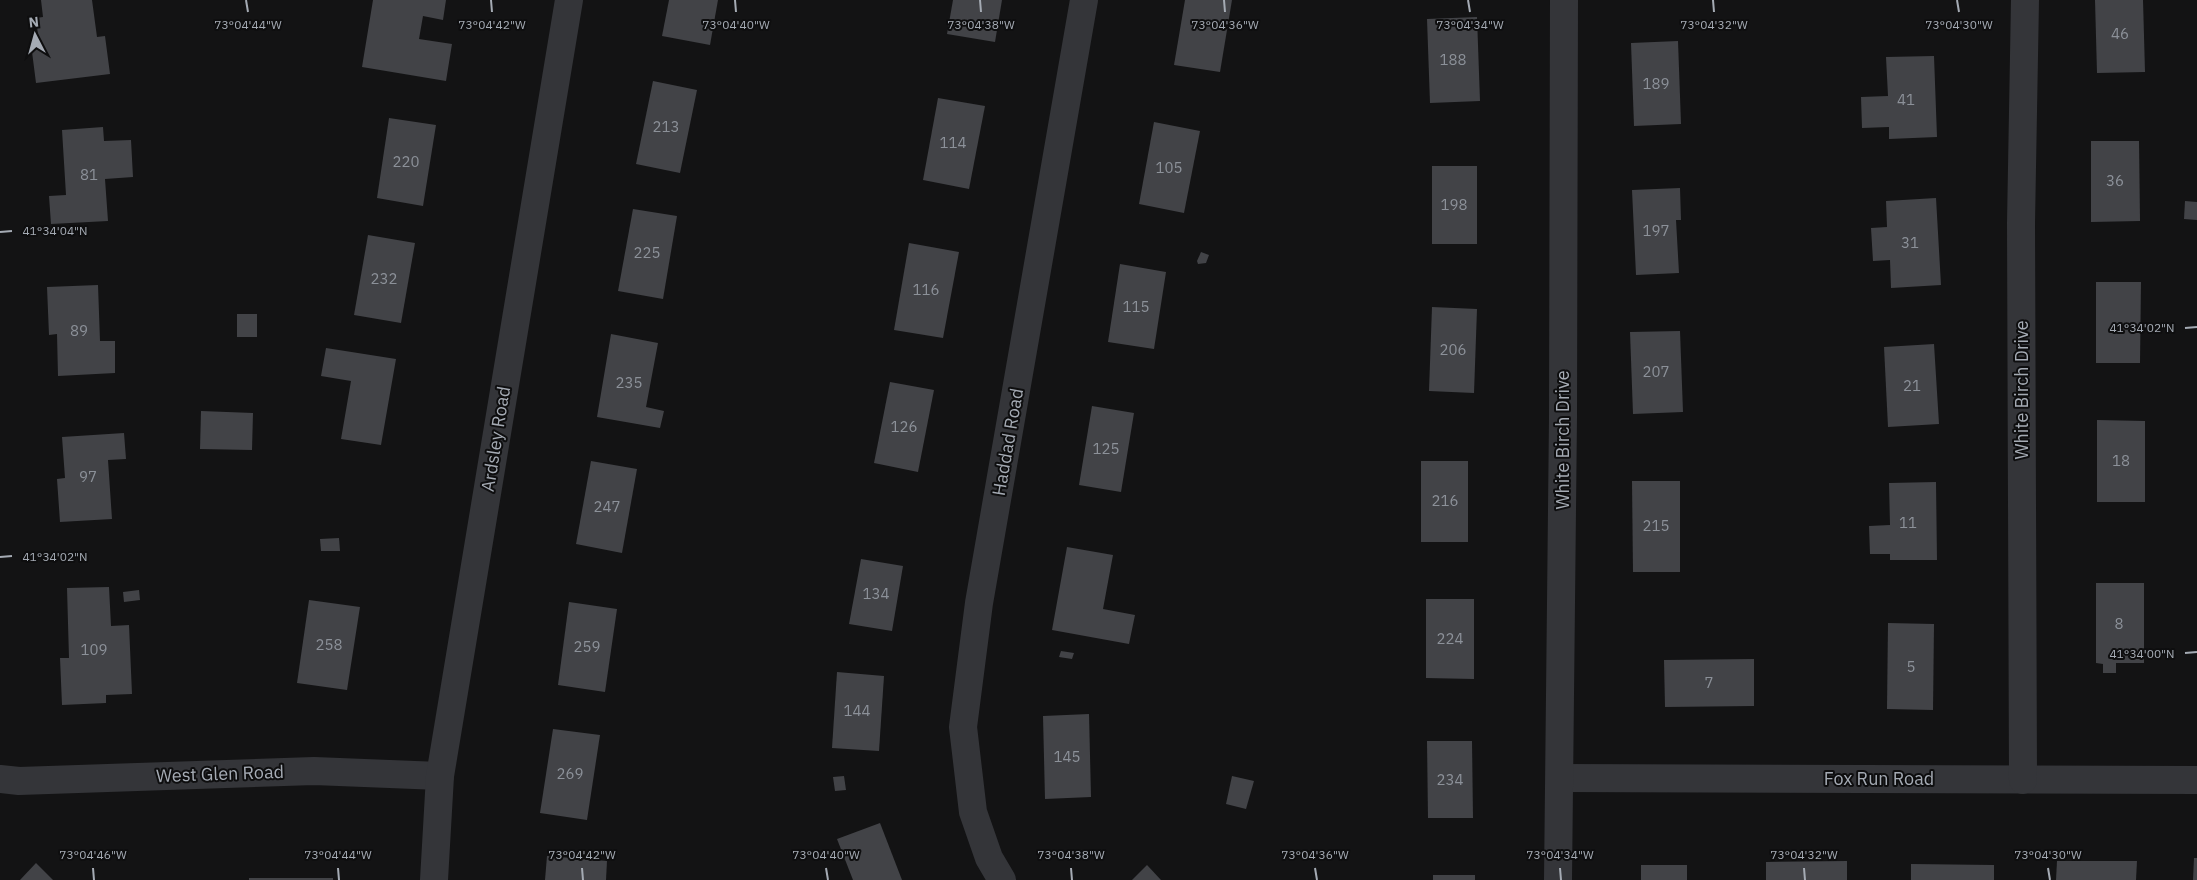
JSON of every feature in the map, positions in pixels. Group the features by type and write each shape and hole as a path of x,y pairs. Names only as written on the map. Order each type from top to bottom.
{"street":[{"name":"Ardsley Road","path":"434,880 440,776 569,0"},
{"name":"Haddad Road","path":"1002,880 989,858 973,812 963,727 979,603 1084,0"},
{"name":"White Birch Drive","path":"1558,880 1564,0"},
{"name":"White Birch Drive","path":"2023,780 2021,223 2025,0"},
{"name":"West Glen Road","path":"0,779 19,781 314,771 440,776"},
{"name":"Fox Run Road","path":"1560,778 2197,780"}],"building":[{"path":"41,0 92,0 97,37 105,36 110,74 36,83 31,44 39,43 36,18 43,17"},
{"path":"373,0 446,0 443,20 423,16 419,39 452,44 446,81 362,67"},
{"path":"669,0 718,0 710,45 662,36"},
{"path":"953,0 1002,0 995,42 947,34"},
{"path":"1185,0 1232,0 1220,72 1174,65"},
{"path":"2095,0 2143,0 2145,72 2097,73"},
{"path":"1477,17 1480,101 1430,103 1427,19"},
{"path":"1678,41 1681,124 1634,126 1631,43"},
{"path":"1934,56 1937,137 1889,139 1889,127 1862,128 1861,97 1888,96 1886,57"},
{"path":"653,81 697,90 680,173 636,164"},
{"path":"938,98 985,106 969,189 923,180"},
{"path":"389,118 436,125 423,206 377,198"},
{"path":"1154,122 1200,131 1184,213 1139,204"},
{"path":"103,127 104,141 131,140 133,177 105,179 108,221 51,224 49,196 66,195 62,130"},
{"path":"2091,141 2139,141 2140,221 2091,222"},
{"path":"1432,166 1477,166 1477,244 1432,244"},
{"path":"1680,188 1681,220 1676,220 1679,273 1636,275 1632,190"},
{"path":"1936,198 1941,285 1891,288 1890,260 1873,261 1871,228 1887,227 1886,201"},
{"path":"2185,201 2197,202 2197,220 2184,219"},
{"path":"633,209 677,216 663,299 618,291"},
{"path":"368,235 415,243 401,323 354,315"},
{"path":"909,243 959,252 943,338 894,330"},
{"path":"1201,252 1209,255 1206,263 1198,264 1197,261"},
{"path":"1120,264 1166,272 1154,349 1108,342"},
{"path":"2096,282 2141,282 2140,363 2096,363"},
{"path":"98,285 100,341 115,341 115,373 58,376 57,334 49,335 47,287"},
{"path":"1432,307 1477,309 1474,393 1429,391"},
{"path":"237,314 257,314 257,337 237,337"},
{"path":"1680,331 1683,412 1633,414 1630,332"},
{"path":"611,334 658,343 646,407 664,411 660,428 597,417"},
{"path":"1934,344 1939,424 1888,427 1884,347"},
{"path":"326,348 396,359 381,445 341,439 351,381 321,376"},
{"path":"890,382 934,390 918,472 874,463"},
{"path":"1092,406 1134,413 1121,492 1079,485"},
{"path":"201,411 253,413 252,450 200,449"},
{"path":"2097,420 2145,421 2145,502 2097,502"},
{"path":"124,433 126,459 108,460 112,519 60,522 57,479 65,478 62,437"},
{"path":"591,461 637,469 622,553 576,544"},
{"path":"1421,461 1468,461 1468,542 1421,542"},
{"path":"1632,481 1680,481 1680,572 1633,572"},
{"path":"1936,482 1937,560 1890,560 1890,554 1870,554 1869,526 1890,525 1889,483"},
{"path":"339,538 340,551 321,551 320,539"},
{"path":"1067,547 1113,555 1103,609 1135,615 1129,644 1052,630"},
{"path":"861,559 903,566 892,631 849,624"},
{"path":"2096,583 2144,583 2144,663 2116,663 2116,673 2103,673 2103,664 2096,663"},
{"path":"109,587 111,626 129,625 132,694 106,695 106,703 62,705 60,658 69,658 67,588"},
{"path":"139,590 140,600 124,602 123,592"},
{"path":"1426,599 1474,599 1474,679 1426,678"},
{"path":"309,600 360,607 347,690 297,683"},
{"path":"569,602 617,609 605,692 558,685"},
{"path":"1888,623 1934,624 1933,710 1887,709"},
{"path":"1061,651 1074,653 1072,659 1059,657"},
{"path":"1754,659 1754,706 1665,707 1664,660"},
{"path":"837,672 884,676 879,751 832,748"},
{"path":"1089,714 1091,797 1045,799 1043,716"},
{"path":"553,729 600,735 587,820 540,813"},
{"path":"1427,741 1472,741 1473,818 1428,818"},
{"path":"844,776 846,790 835,791 833,777"},
{"path":"1232,776 1254,781 1246,809 1226,804"},
{"path":"880,823 902,880 853,880 837,839"},
{"path":"547,856 607,861 606,880 545,880"},
{"path":"2194,858 2197,858 2197,880 2193,880"},
{"path":"1847,861 1847,880 1766,880 1766,862"},
{"path":"2057,861 2137,861 2136,880 2056,880"},
{"path":"36,863 53,880 20,880"},
{"path":"1911,864 1994,865 1994,880 1911,880"},
{"path":"1147,865 1161,880 1132,880"},
{"path":"1641,865 1687,865 1687,880 1641,880"},
{"path":"1433,875 1475,875 1475,880 1433,880"},
{"path":"249,878 333,878 333,880 249,880"}]}
